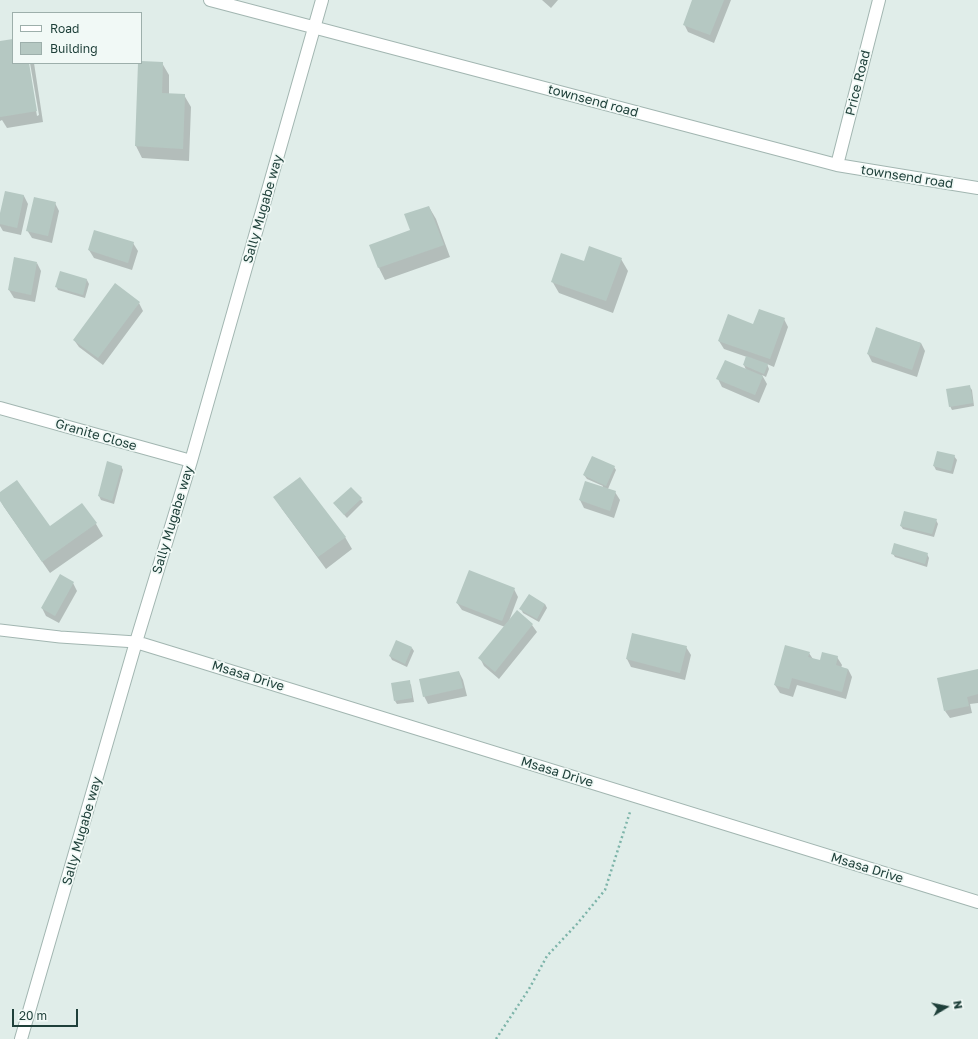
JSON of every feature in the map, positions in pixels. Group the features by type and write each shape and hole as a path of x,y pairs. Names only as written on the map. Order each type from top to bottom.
{"street":[{"name":"townsend road","path":"210,0 837,165 978,188"},
{"name":"Sally Mugabe way","path":"21,1039 136,642 191,462 322,0"},
{"name":"Price Road","path":"837,165 879,0"},
{"name":"Granite Close","path":"0,408 191,462"},
{"name":"Msasa Drive","path":"136,642 978,902"}],"lane":[{"path":"0,630 60,637 136,642"}],"path":[{"path":"496,1039 529,989 548,956 605,890 635,796"}],"building":[{"path":"692,0 724,0 710,35 683,25"},
{"path":"12,39 12,64 29,64 37,111 0,117 0,41"},
{"path":"142,61 163,62 162,93 185,94 183,149 135,146 138,64 142,64"},
{"path":"5,191 24,195 17,228 0,224 0,213"},
{"path":"34,197 56,202 48,236 26,231"},
{"path":"429,206 444,245 378,268 369,245 410,230 404,214"},
{"path":"94,230 134,242 128,263 88,250"},
{"path":"589,246 622,258 606,301 551,282 561,253 584,261"},
{"path":"14,257 37,262 31,295 8,290"},
{"path":"60,271 87,279 83,295 55,287"},
{"path":"115,283 140,302 98,358 73,340"},
{"path":"759,309 785,318 770,359 718,341 728,314 753,324"},
{"path":"876,327 921,343 912,370 867,354"},
{"path":"746,356 768,364 764,374 743,365"},
{"path":"725,360 763,376 755,395 716,379"},
{"path":"970,385 973,403 949,407 946,389"},
{"path":"937,451 955,455 951,471 933,466"},
{"path":"592,456 615,466 606,486 583,475"},
{"path":"107,461 122,466 112,501 98,496"},
{"path":"300,477 346,537 318,557 273,497"},
{"path":"17,480 50,526 82,503 97,523 42,562 0,501 0,492"},
{"path":"585,481 616,491 610,511 579,500"},
{"path":"351,487 362,498 344,515 333,503"},
{"path":"904,511 937,519 932,534 900,526"},
{"path":"894,543 928,553 925,564 891,554"},
{"path":"469,570 515,588 502,621 456,603"},
{"path":"60,574 74,582 55,616 41,608"},
{"path":"529,594 545,604 537,619 519,609"},
{"path":"517,610 533,624 495,672 478,658"},
{"path":"632,633 687,646 680,673 626,659"},
{"path":"396,640 412,647 405,664 389,656"},
{"path":"785,645 810,652 808,657 820,660 822,652 838,656 836,665 848,669 842,692 792,678 789,689 774,685"},
{"path":"978,669 978,694 967,697 969,706 944,711 937,678"},
{"path":"459,671 463,688 423,697 419,679"},
{"path":"410,680 412,698 394,701 391,683"}]}
